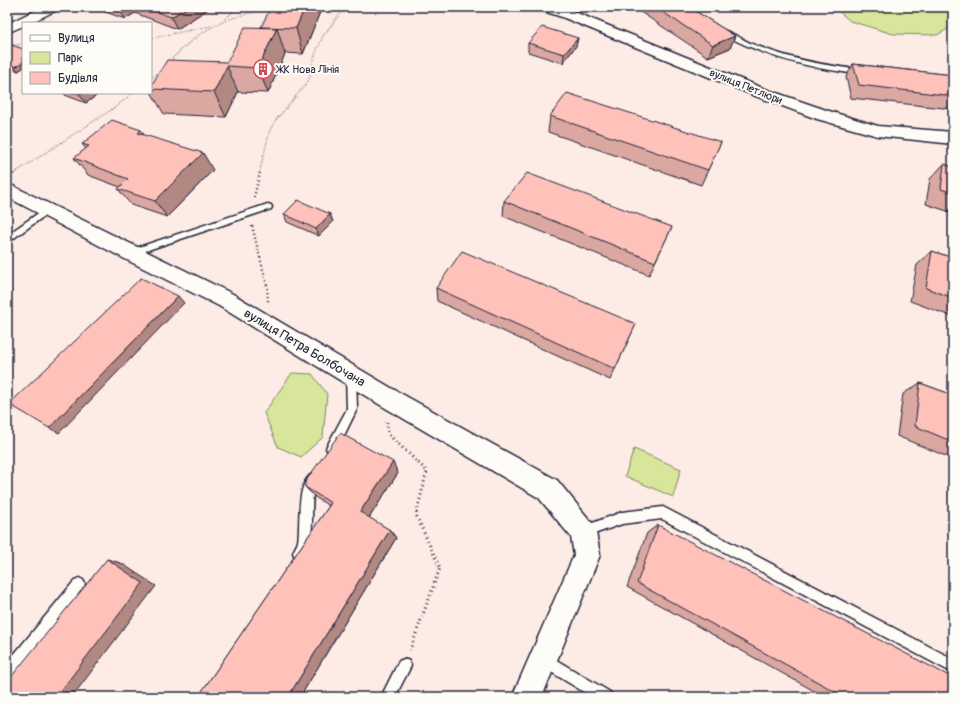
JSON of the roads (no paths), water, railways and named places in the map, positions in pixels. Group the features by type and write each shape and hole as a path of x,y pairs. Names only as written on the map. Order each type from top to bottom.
{"main road":[{"name":"вулиця Петлюри","path":"545,7 571,11 759,92 823,115 878,131 936,138 953,138"}],"street":[{"path":"7,29 52,7"},
{"name":"вулиця Петра Болбочана","path":"7,189 130,253 226,300 385,396 548,489 584,532"},
{"path":"527,697 588,555 584,532"}],"lane":[{"path":"714,27 763,52 794,62 873,73"},
{"path":"130,253 248,212 268,207"},
{"path":"7,240 47,210"},
{"path":"327,456 352,409 351,375"},
{"path":"291,565 304,545 308,487 320,469"},
{"path":"584,532 622,518 663,513 953,666"},
{"path":"7,672 79,584"},
{"path":"543,659 605,697"},
{"path":"388,697 404,666"}],"place":[{"name":"ЖК Нова Лінія","path":"263,69"}]}
